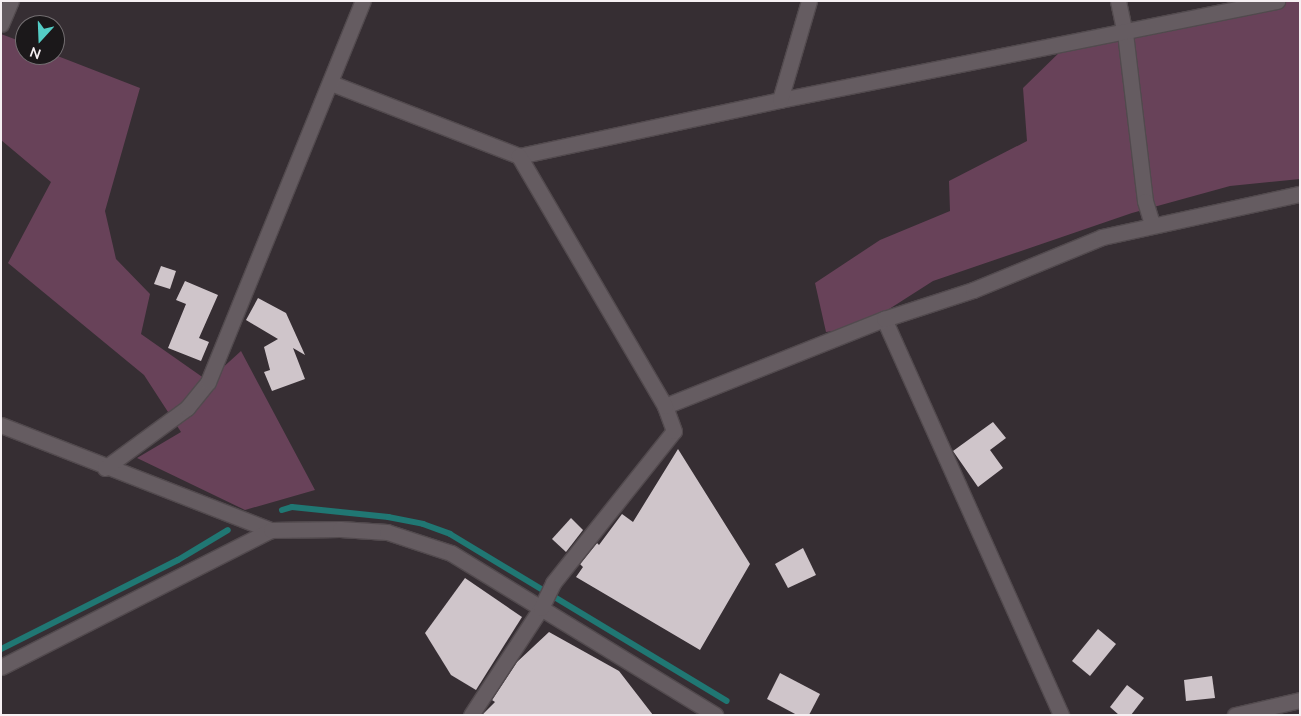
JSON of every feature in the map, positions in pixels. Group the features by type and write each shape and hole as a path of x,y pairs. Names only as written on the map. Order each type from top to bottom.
{"street":[{"path":"1,24 11,1"},
{"path":"105,468 187,408 208,382 363,1"},
{"path":"780,100 809,1"},
{"path":"1118,1 1125,33 1145,202 1152,224"},
{"path":"331,83 519,156 780,100 1125,33 1277,1"},
{"path":"472,715 553,583 674,431 665,406 519,156"},
{"path":"665,406 884,319 973,290 1102,237 1152,224 1300,194"},
{"path":"884,319 1062,715"},
{"path":"1,426 105,468 271,530"},
{"path":"1,668 271,530 302,527 395,535 451,554 542,603 715,715"},
{"path":"1235,715 1300,700"}],"shaded area":[{"path":"1276,1 1300,1 1300,179 1230,186 1132,213 933,281 861,327 826,332 815,283 880,240 950,211 949,181 1027,141 1023,88 1068,44"},
{"path":"1,34 15,39 15,65 65,65 65,59 140,88 105,211 116,259 150,294 141,334 208,381 241,351 315,490 245,510 137,458 181,432 144,375 8,263 51,182 1,140"}],"building":[{"path":"161,266 176,271 170,289 154,284"},
{"path":"185,281 218,295 199,338 209,342 201,361 168,348 186,304 176,300"},
{"path":"258,298 286,313 305,355 293,348 305,379 272,391 264,372 270,370 264,347 278,339 246,320"},
{"path":"993,422 1006,438 990,450 1003,468 978,487 953,451"},
{"path":"678,449 750,564 700,650 576,577 583,567 580,564 597,543 599,545 622,514 633,522"},
{"path":"571,518 583,530 566,552 552,539"},
{"path":"803,548 816,575 788,588 775,564"},
{"path":"465,578 522,617 476,690 451,675 425,633"},
{"path":"1098,629 1116,644 1090,676 1072,661"},
{"path":"549,632 619,671 653,715 482,715 495,702 492,700 517,662"},
{"path":"780,673 820,694 809,715 797,715 767,699"},
{"path":"1212,676 1215,698 1186,701 1184,680"},
{"path":"1127,685 1144,698 1131,715 1119,715 1110,707"}],"waterway":[{"path":"282,510 292,507 388,517 423,524 450,534 727,701"},
{"path":"1,649 178,560 228,530"}]}
